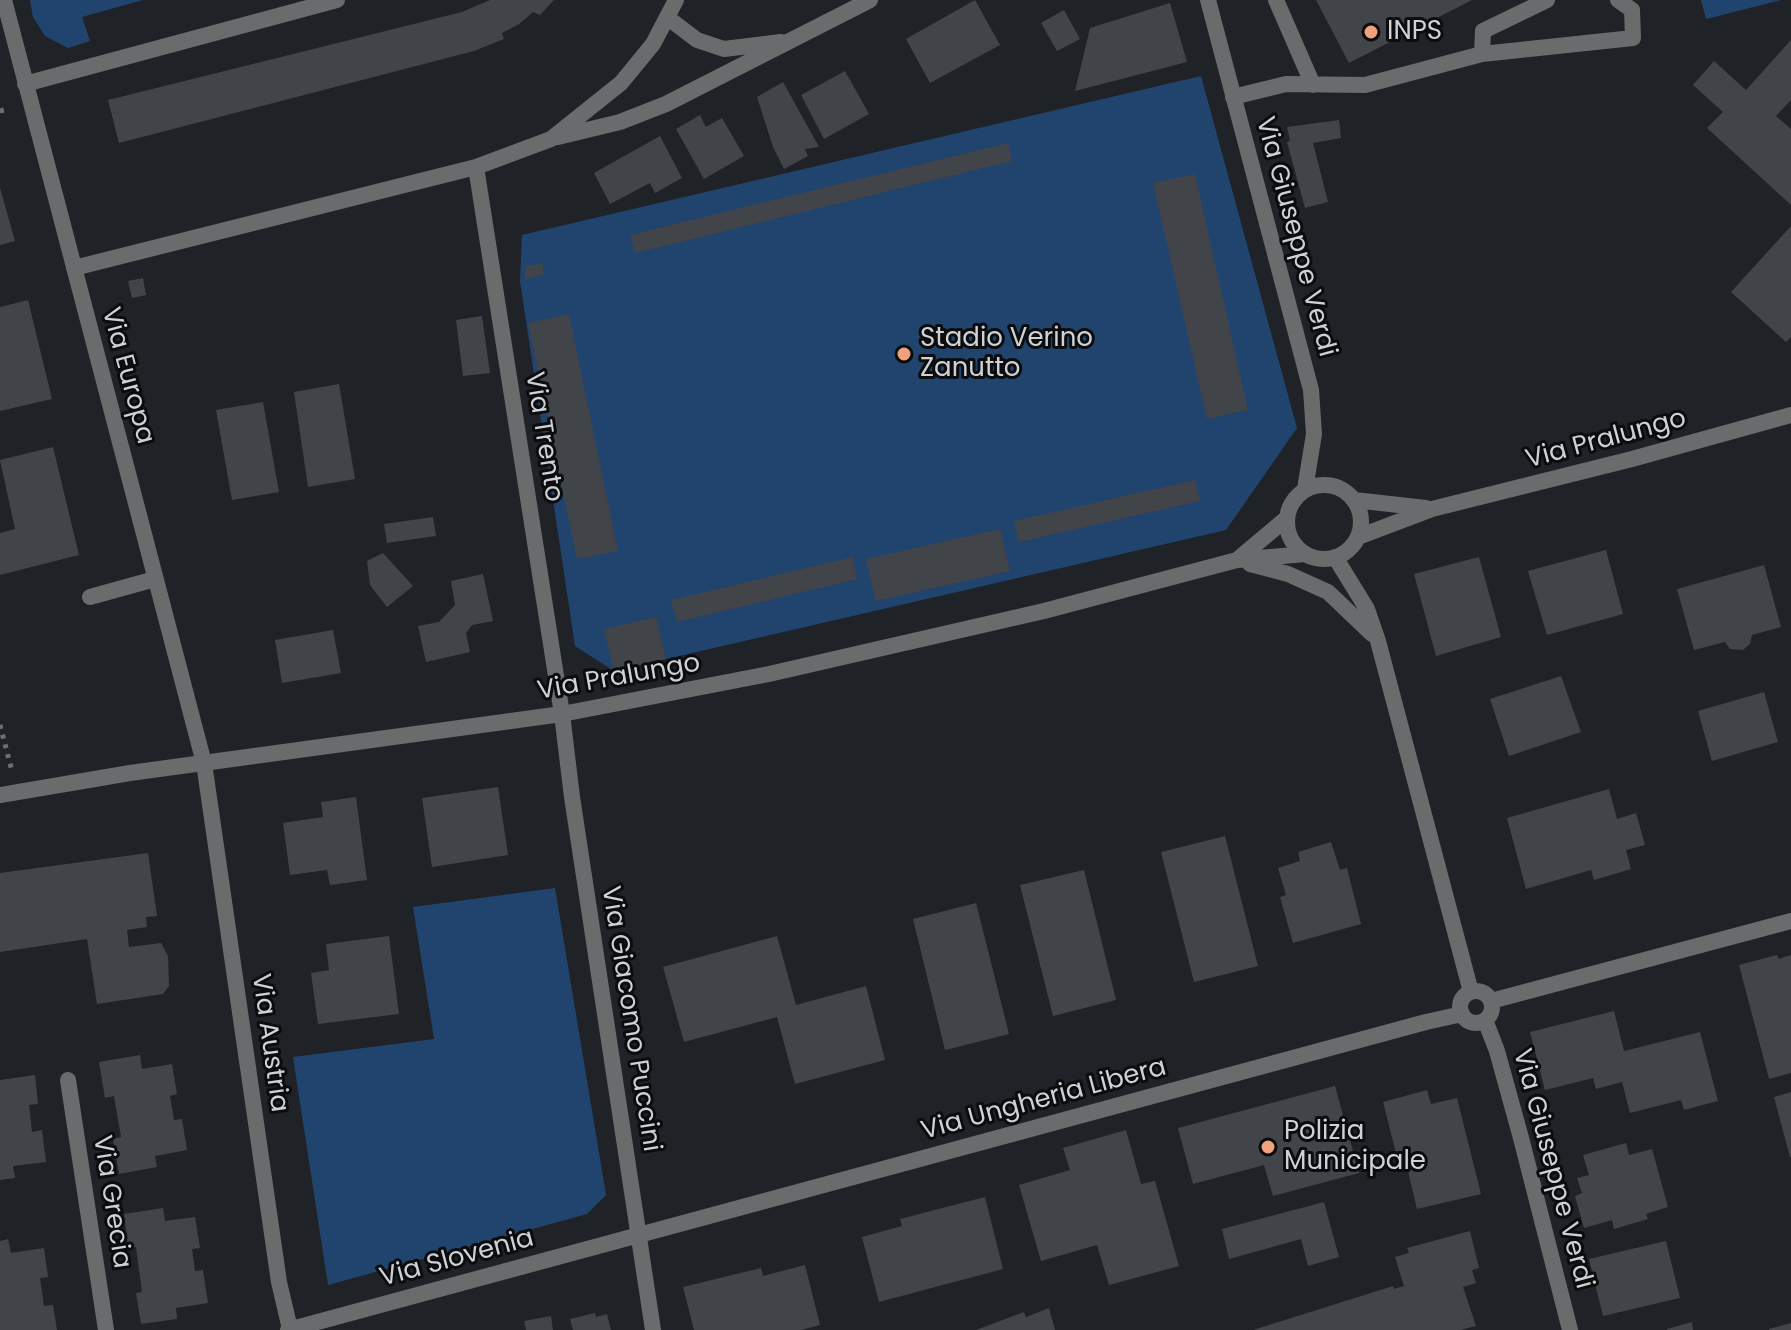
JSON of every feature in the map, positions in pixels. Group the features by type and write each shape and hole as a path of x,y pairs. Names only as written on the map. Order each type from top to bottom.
{"street":[{"name":"Via Europa","path":"4,0 204,763"},
{"path":"25,84 337,0"},
{"path":"551,139 621,83 653,44 676,0"},
{"path":"74,268 476,167 551,139 620,122 666,104 870,0"},
{"name":"Via Giuseppe Verdi","path":"1208,0 1311,390 1314,434 1305,489 1294,499 1287,518 1237,560"},
{"path":"1276,0 1313,85"},
{"path":"1482,54 1483,31 1547,0"},
{"path":"1233,97 1286,84 1365,85 1482,54 1633,38 1632,10 1618,0"},
{"path":"668,18 697,40 724,49 791,41"},
{"name":"Via Trento","path":"476,167 562,714"},
{"name":"Via Pralungo","path":"1358,537 1432,509 1791,415"},
{"path":"1237,560 1305,554 1320,559 1348,551 1358,537 1361,515 1354,500 1346,491 1328,484 1305,489"},
{"name":"Via Pralungo","path":"1354,500 1432,509"},
{"path":"1287,518 1291,539 1305,554"},
{"path":"1335,557 1367,609 1378,641 1471,992"},
{"path":"1237,560 1288,574 1328,592 1356,616 1378,641"},
{"name":"Via Pralungo","path":"8,794 204,763 562,714 769,674 1044,611 1237,560"},
{"path":"90,597 155,579"},
{"name":"Via Giacomo Puccini","path":"562,714 575,823 653,1330"},
{"name":"Via Austria","path":"204,763 279,1282 289,1330"},
{"path":"1471,992 1485,994 1491,1001 1791,921"},
{"path":"1462,1014 1461,1004 1471,992"},
{"name":"Via Giuseppe Verdi","path":"1462,1014 1470,1022 1485,1020 1492,1012 1491,1001"},
{"name":"Via Ungheria Libera","path":"639,1235 1462,1014"},
{"name":"Via Giuseppe Verdi","path":"1485,1020 1505,1080 1570,1330"},
{"name":"Via Grecia","path":"68,1080 106,1330"},
{"name":"Via Slovenia","path":"289,1330 639,1235"}],"path":[{"path":"0,725 8,794"}],"shaded area":[{"path":"30,0 143,0 82,17 90,41 68,48 45,36 33,17"},
{"path":"1701,0 1781,0 1706,19"},
{"name":"Stadio Verino Zanutto","path":"1201,76 1297,428 1226,530 614,671 575,646 520,281 522,235"},
{"path":"555,888 606,1195 587,1214 328,1285 293,1057 434,1039 413,907"}],"building":[{"path":"490,0 554,0 540,15 533,12 502,33 504,39 474,51 119,143 108,100 462,12"},
{"path":"975,0 1000,45 930,83 906,39"},
{"name":"INPS","path":"1316,0 1472,0 1349,63"},
{"path":"1170,3 1187,62 1075,91 1090,28"},
{"path":"1064,10 1080,39 1057,51 1041,23"},
{"path":"1791,40 1791,100 1776,116 1791,129 1791,205 1707,128 1723,112 1693,85 1714,61 1746,90"},
{"path":"845,71 869,114 824,139 801,95"},
{"path":"783,82 819,147 805,149 808,156 784,169 773,147 757,97"},
{"path":"700,115 706,127 722,118 744,156 704,179 676,129"},
{"path":"1339,120 1341,138 1313,143 1328,202 1305,208 1287,142 1290,141 1287,127"},
{"path":"660,136 682,178 655,193 650,183 610,204 594,173"},
{"path":"1008,143 1012,161 635,253 630,235"},
{"path":"1195,174 1248,410 1207,419 1153,183"},
{"path":"0,188 15,241 0,245"},
{"path":"1791,226 1791,337 1786,342 1731,292"},
{"path":"542,263 544,274 525,280 525,267"},
{"path":"143,278 146,295 132,298 128,281"},
{"path":"28,300 52,399 0,411 0,307"},
{"path":"569,314 618,551 577,559 528,323"},
{"path":"482,316 490,373 463,376 456,320"},
{"path":"339,384 355,479 308,487 294,392"},
{"path":"263,402 279,492 232,500 216,410"},
{"path":"53,447 79,555 0,575 0,533 15,529 0,460"},
{"path":"1195,480 1200,501 1019,542 1014,521"},
{"path":"433,517 436,536 387,543 384,524"},
{"path":"1000,529 1010,571 876,601 866,559"},
{"path":"1606,550 1623,614 1547,635 1528,571"},
{"path":"383,553 413,586 387,607 370,585 367,561"},
{"path":"853,557 857,579 677,622 671,600"},
{"path":"1479,557 1501,637 1436,656 1414,574"},
{"path":"1764,565 1781,627 1752,635 1750,644 1743,650 1730,649 1725,642 1694,650 1677,589"},
{"path":"483,574 493,621 472,625 466,633 470,652 426,662 418,626 439,622 455,605 451,581"},
{"path":"656,617 666,659 614,671 604,629"},
{"path":"333,630 341,673 282,683 275,640"},
{"path":"1561,676 1581,732 1509,756 1490,699"},
{"path":"1764,692 1778,742 1712,761 1698,711"},
{"path":"498,787 508,855 432,867 422,798"},
{"path":"1609,789 1617,819 1636,813 1645,845 1626,850 1631,869 1594,880 1591,870 1526,889 1507,818"},
{"path":"356,797 367,880 330,885 327,870 290,875 283,823 323,817 321,802"},
{"path":"1225,836 1258,966 1194,982 1161,852"},
{"path":"1331,842 1340,870 1347,868 1361,924 1293,943 1280,897 1286,895 1278,868 1300,861 1298,852"},
{"path":"148,853 157,916 146,917 147,927 127,930 129,947 161,943 168,956 169,986 163,994 97,1004 87,939 0,952 0,873"},
{"path":"1084,870 1116,1000 1053,1016 1020,885"},
{"path":"976,903 1009,1034 945,1050 913,919"},
{"path":"389,936 399,1014 318,1024 311,973 329,970 326,944"},
{"path":"777,936 796,1005 866,986 885,1060 795,1084 777,1017 684,1042 663,967"},
{"path":"1777,955 1779,959 1791,955 1791,1073 1769,1079 1739,965"},
{"path":"1614,1011 1624,1051 1700,1032 1718,1101 1684,1110 1681,1100 1630,1113 1622,1082 1596,1089 1593,1078 1545,1090 1530,1032"},
{"path":"140,1055 142,1069 172,1064 177,1094 170,1096 174,1120 182,1119 187,1150 155,1156 157,1167 119,1174 113,1139 121,1137 114,1096 105,1098 99,1062"},
{"path":"35,1075 38,1104 29,1105 32,1132 42,1130 46,1162 13,1166 15,1178 0,1180 0,1080"},
{"name":"Polizia Municipale","path":"1335,1086 1359,1173 1273,1196 1264,1165 1193,1184 1178,1128"},
{"path":"1427,1090 1431,1104 1457,1098 1481,1194 1417,1209 1406,1163 1399,1165 1383,1102"},
{"path":"1791,1092 1791,1157 1790,1157 1774,1097"},
{"path":"1126,1130 1141,1184 1155,1181 1179,1266 1109,1285 1097,1245 1041,1261 1019,1185 1070,1170 1063,1148"},
{"path":"1626,1143 1629,1155 1652,1149 1668,1207 1646,1214 1648,1219 1614,1229 1612,1220 1584,1228 1575,1196 1582,1193 1577,1178 1589,1175 1583,1155"},
{"path":"985,1197 1003,1269 879,1302 862,1237 902,1226 900,1219"},
{"path":"1324,1202 1339,1257 1308,1266 1301,1239 1229,1259 1222,1229"},
{"path":"163,1208 165,1221 195,1217 200,1248 192,1249 195,1271 203,1270 208,1303 176,1308 177,1319 141,1324 136,1293 142,1292 136,1247 128,1248 124,1214"},
{"path":"1470,1231 1479,1268 1472,1270 1476,1283 1463,1287 1476,1326 1460,1330 1253,1330 1393,1286 1394,1289 1404,1286 1395,1257 1409,1253 1407,1248"},
{"path":"8,1239 11,1253 44,1248 48,1277 40,1278 44,1306 53,1305 57,1330 0,1330 0,1241"},
{"path":"1666,1241 1680,1298 1603,1316 1589,1259"},
{"path":"805,1265 820,1325 801,1330 694,1330 683,1287 761,1268 763,1276"},
{"path":"1049,1308 1055,1330 976,1330 1024,1312 1026,1317"},
{"path":"595,1313 596,1317 607,1314 611,1330 573,1330 570,1319"},
{"path":"551,1316 553,1330 526,1330 524,1321"},
{"path":"1692,1322 1693,1330 1667,1330 1667,1329"},
{"path":"1791,1323 1791,1330 1769,1330 1769,1329"}],"place":[{"name":"INPS","path":"1371,32"},
{"name":"Stadio Verino Zanutto","path":"904,354"},
{"name":"Polizia Municipale","path":"1268,1147"}]}
